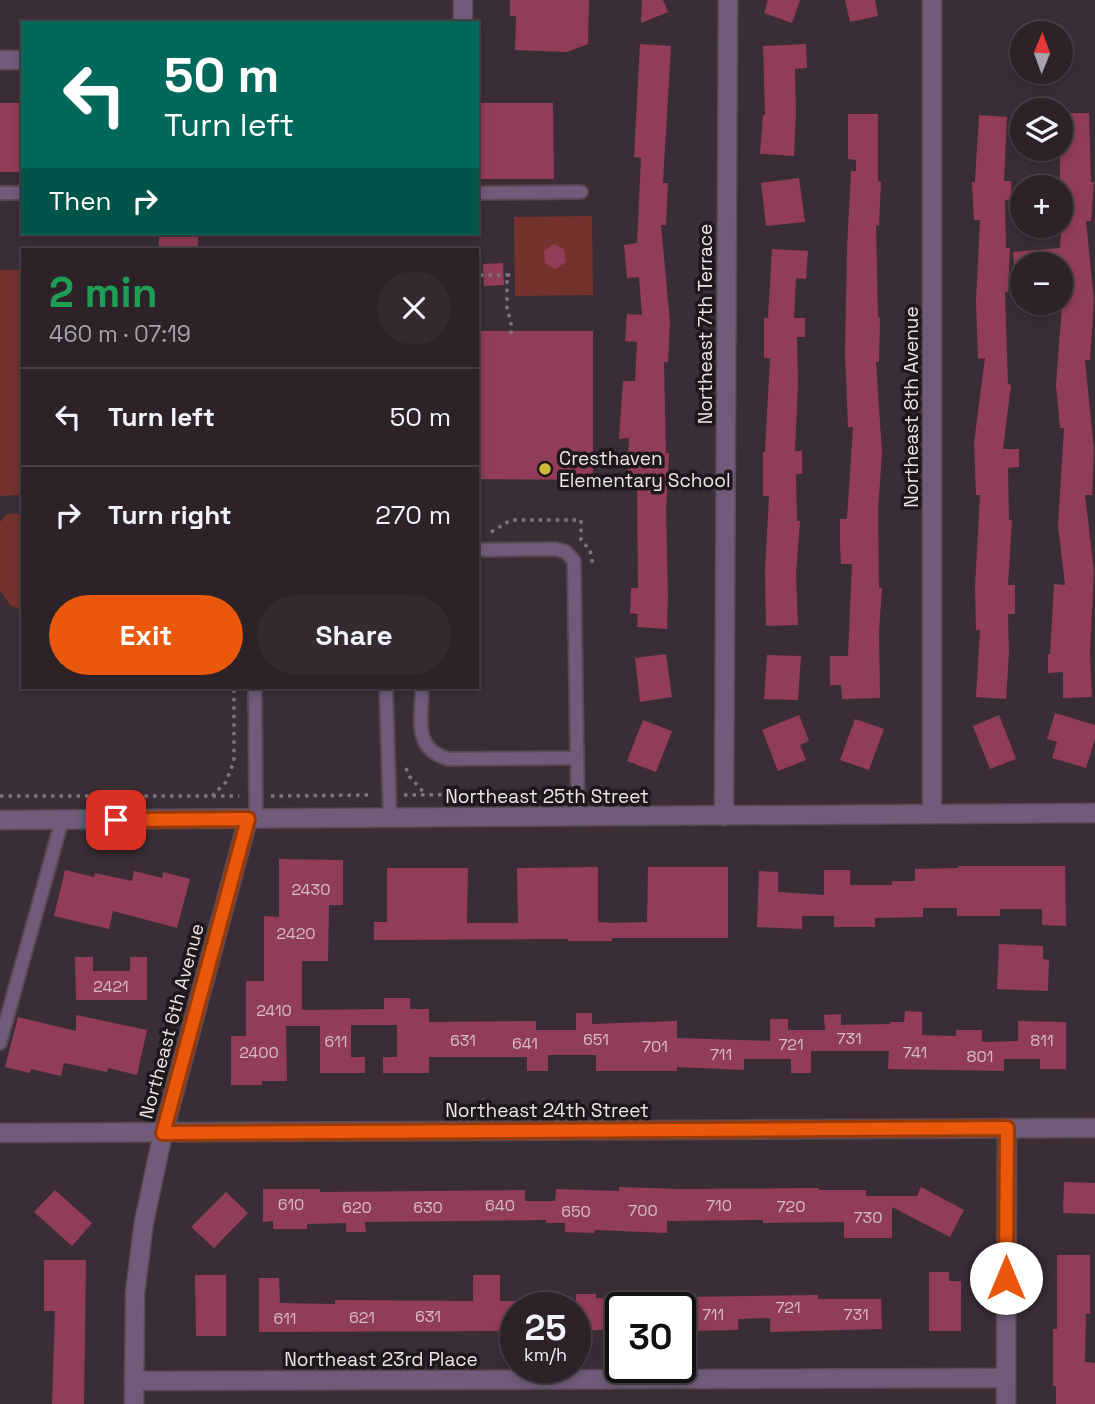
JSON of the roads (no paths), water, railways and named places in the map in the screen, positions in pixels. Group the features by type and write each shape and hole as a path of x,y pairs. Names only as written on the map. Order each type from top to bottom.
{"street":[{"path":"463,0 463,21"},
{"name":"Northeast 7th Terrace","path":"724,816 728,0"},
{"name":"Northeast 8th Avenue","path":"932,0 932,814"},
{"path":"0,60 21,60"},
{"name":"Northeast 25th Street","path":"0,820 1095,813"},
{"name":"Northeast 6th Avenue","path":"134,1404 135,1293 144,1222 163,1133 252,819"},
{"path":"1006,1404 1007,1128"},
{"name":"Northeast 24th Street","path":"0,1133 1095,1128"},
{"name":"Northeast 23rd Place","path":"134,1381 1006,1378"}],"lane":[{"path":"479,192 581,192"},
{"path":"0,194 21,193"},
{"path":"479,550 555,549 566,552 574,562 578,817"},
{"path":"252,819 256,689"},
{"path":"386,689 390,818"},
{"path":"422,689 422,741 433,754 448,758 576,758"},
{"path":"0,1043 62,820"}],"place":[{"name":"Cresthaven Elementary School","path":"545,469"}]}
